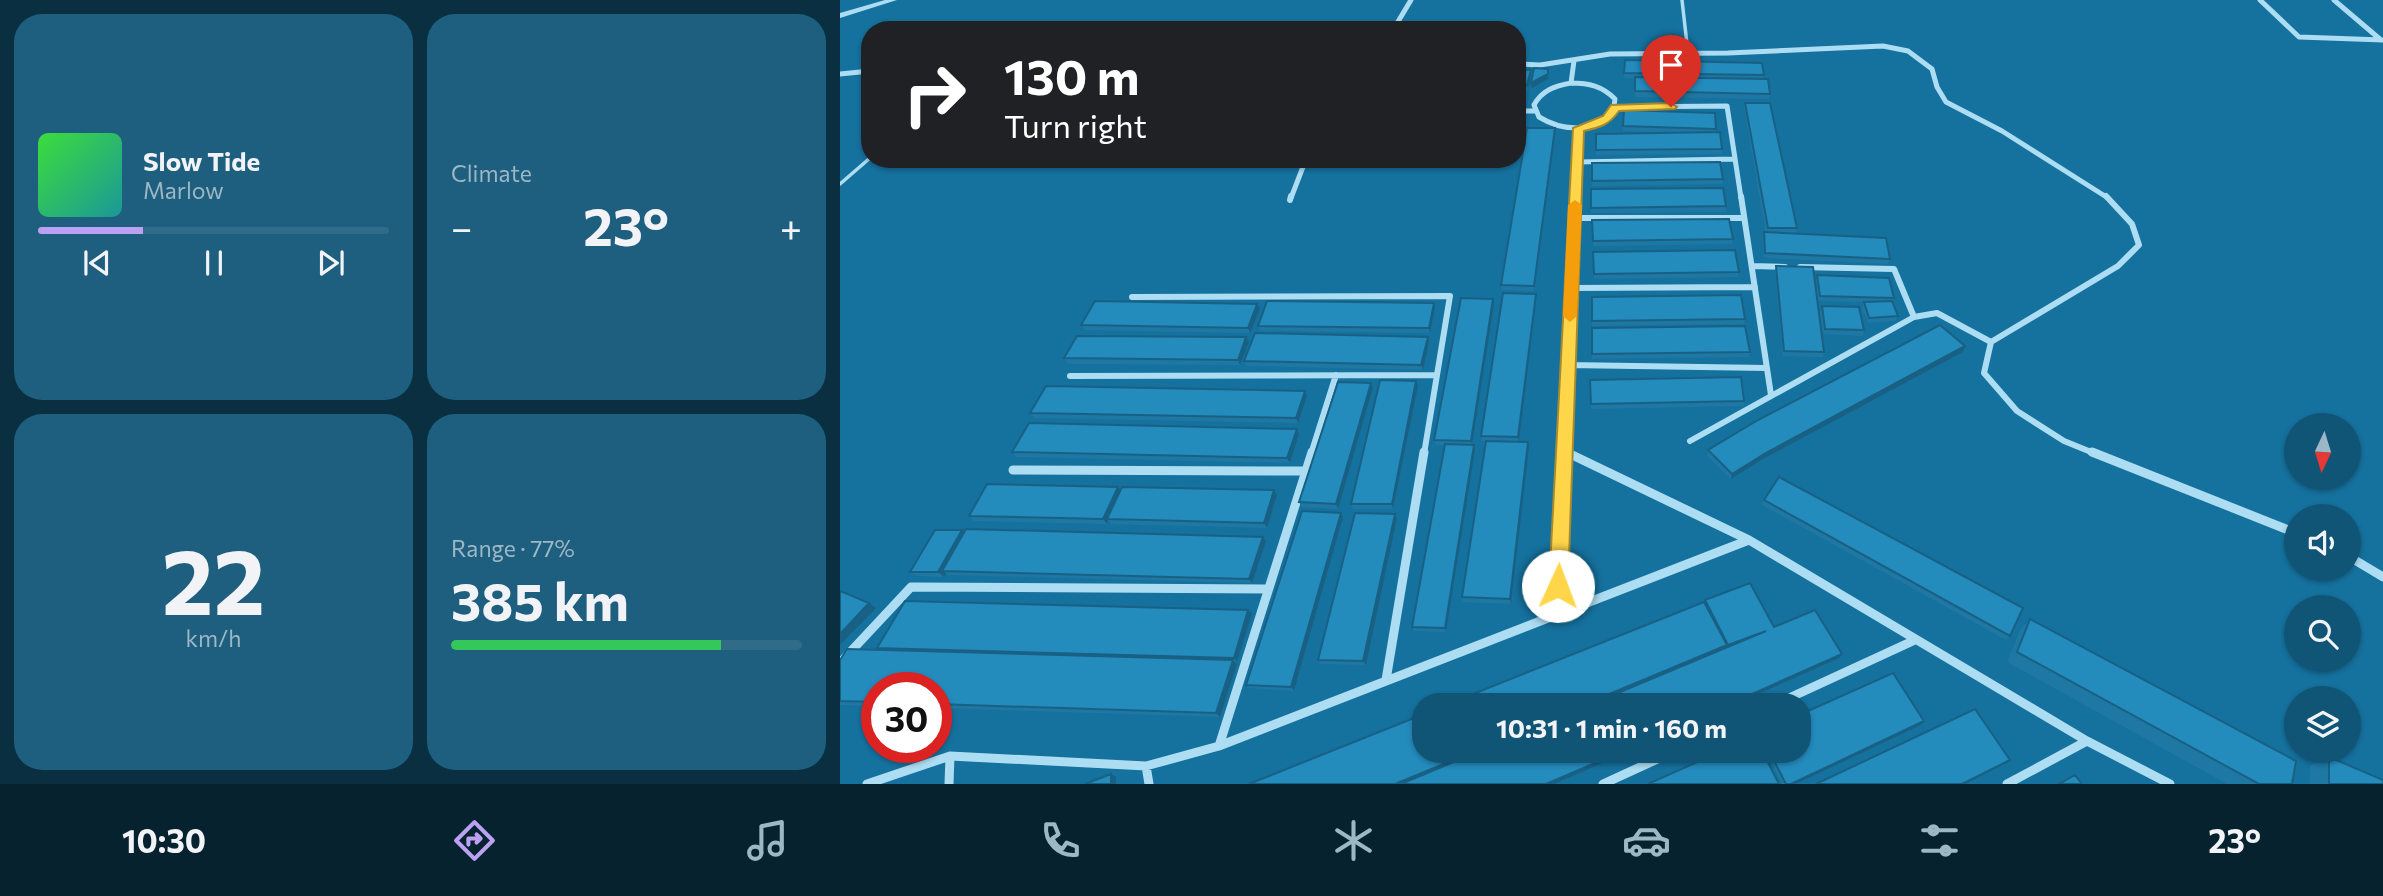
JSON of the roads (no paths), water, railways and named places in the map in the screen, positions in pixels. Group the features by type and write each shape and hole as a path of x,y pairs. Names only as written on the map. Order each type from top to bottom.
{"street":[{"path":"840,16 893,0"},
{"path":"1398,21 1411,0"},
{"path":"2260,0 2299,37 2382,40"},
{"path":"2334,0 2382,40"},
{"path":"1526,64 1574,61 1610,54 1883,46 1908,51 1932,69 1937,87 1946,102 2002,131 2104,194 2132,224 2139,245 2118,266 1991,342 1984,373 2017,411 2064,441 2284,528"},
{"path":"1571,83 1574,61"},
{"path":"840,74 861,72"},
{"path":"1571,83 1598,86 1615,99 1616,107 1600,124 1578,128 1555,126 1539,117 1534,104 1542,92 1560,84 1571,83"},
{"path":"1616,107 1727,106 1771,395"},
{"path":"1526,111 1535,111"},
{"path":"1557,614 1578,128"},
{"path":"1577,162 1735,159"},
{"path":"1290,200 1302,168"},
{"path":"1574,218 1744,218"},
{"path":"1752,266 1895,269 1914,317"},
{"path":"1571,288 1755,287"},
{"path":"1132,297 1450,296 1386,680"},
{"path":"1690,441 1914,317 1937,313 1991,342"},
{"path":"1568,365 1766,368"},
{"path":"1219,746 1336,375"},
{"path":"1070,376 1437,375"},
{"path":"1564,451 1749,540 2087,741 2170,784"},
{"path":"1013,470 1306,471"},
{"path":"952,756 1146,766 1219,746 1749,540"},
{"path":"2361,564 2383,577"},
{"path":"840,663 911,587 1268,589"},
{"path":"1800,693 1915,640"},
{"path":"2007,784 2087,741"},
{"path":"867,784 929,763"},
{"path":"949,784 950,763"},
{"path":"1603,784 1649,763"},
{"path":"1146,766 1149,784"}],"lane":[{"path":"1682,0 1688,53"},
{"path":"840,184 861,166"}]}
